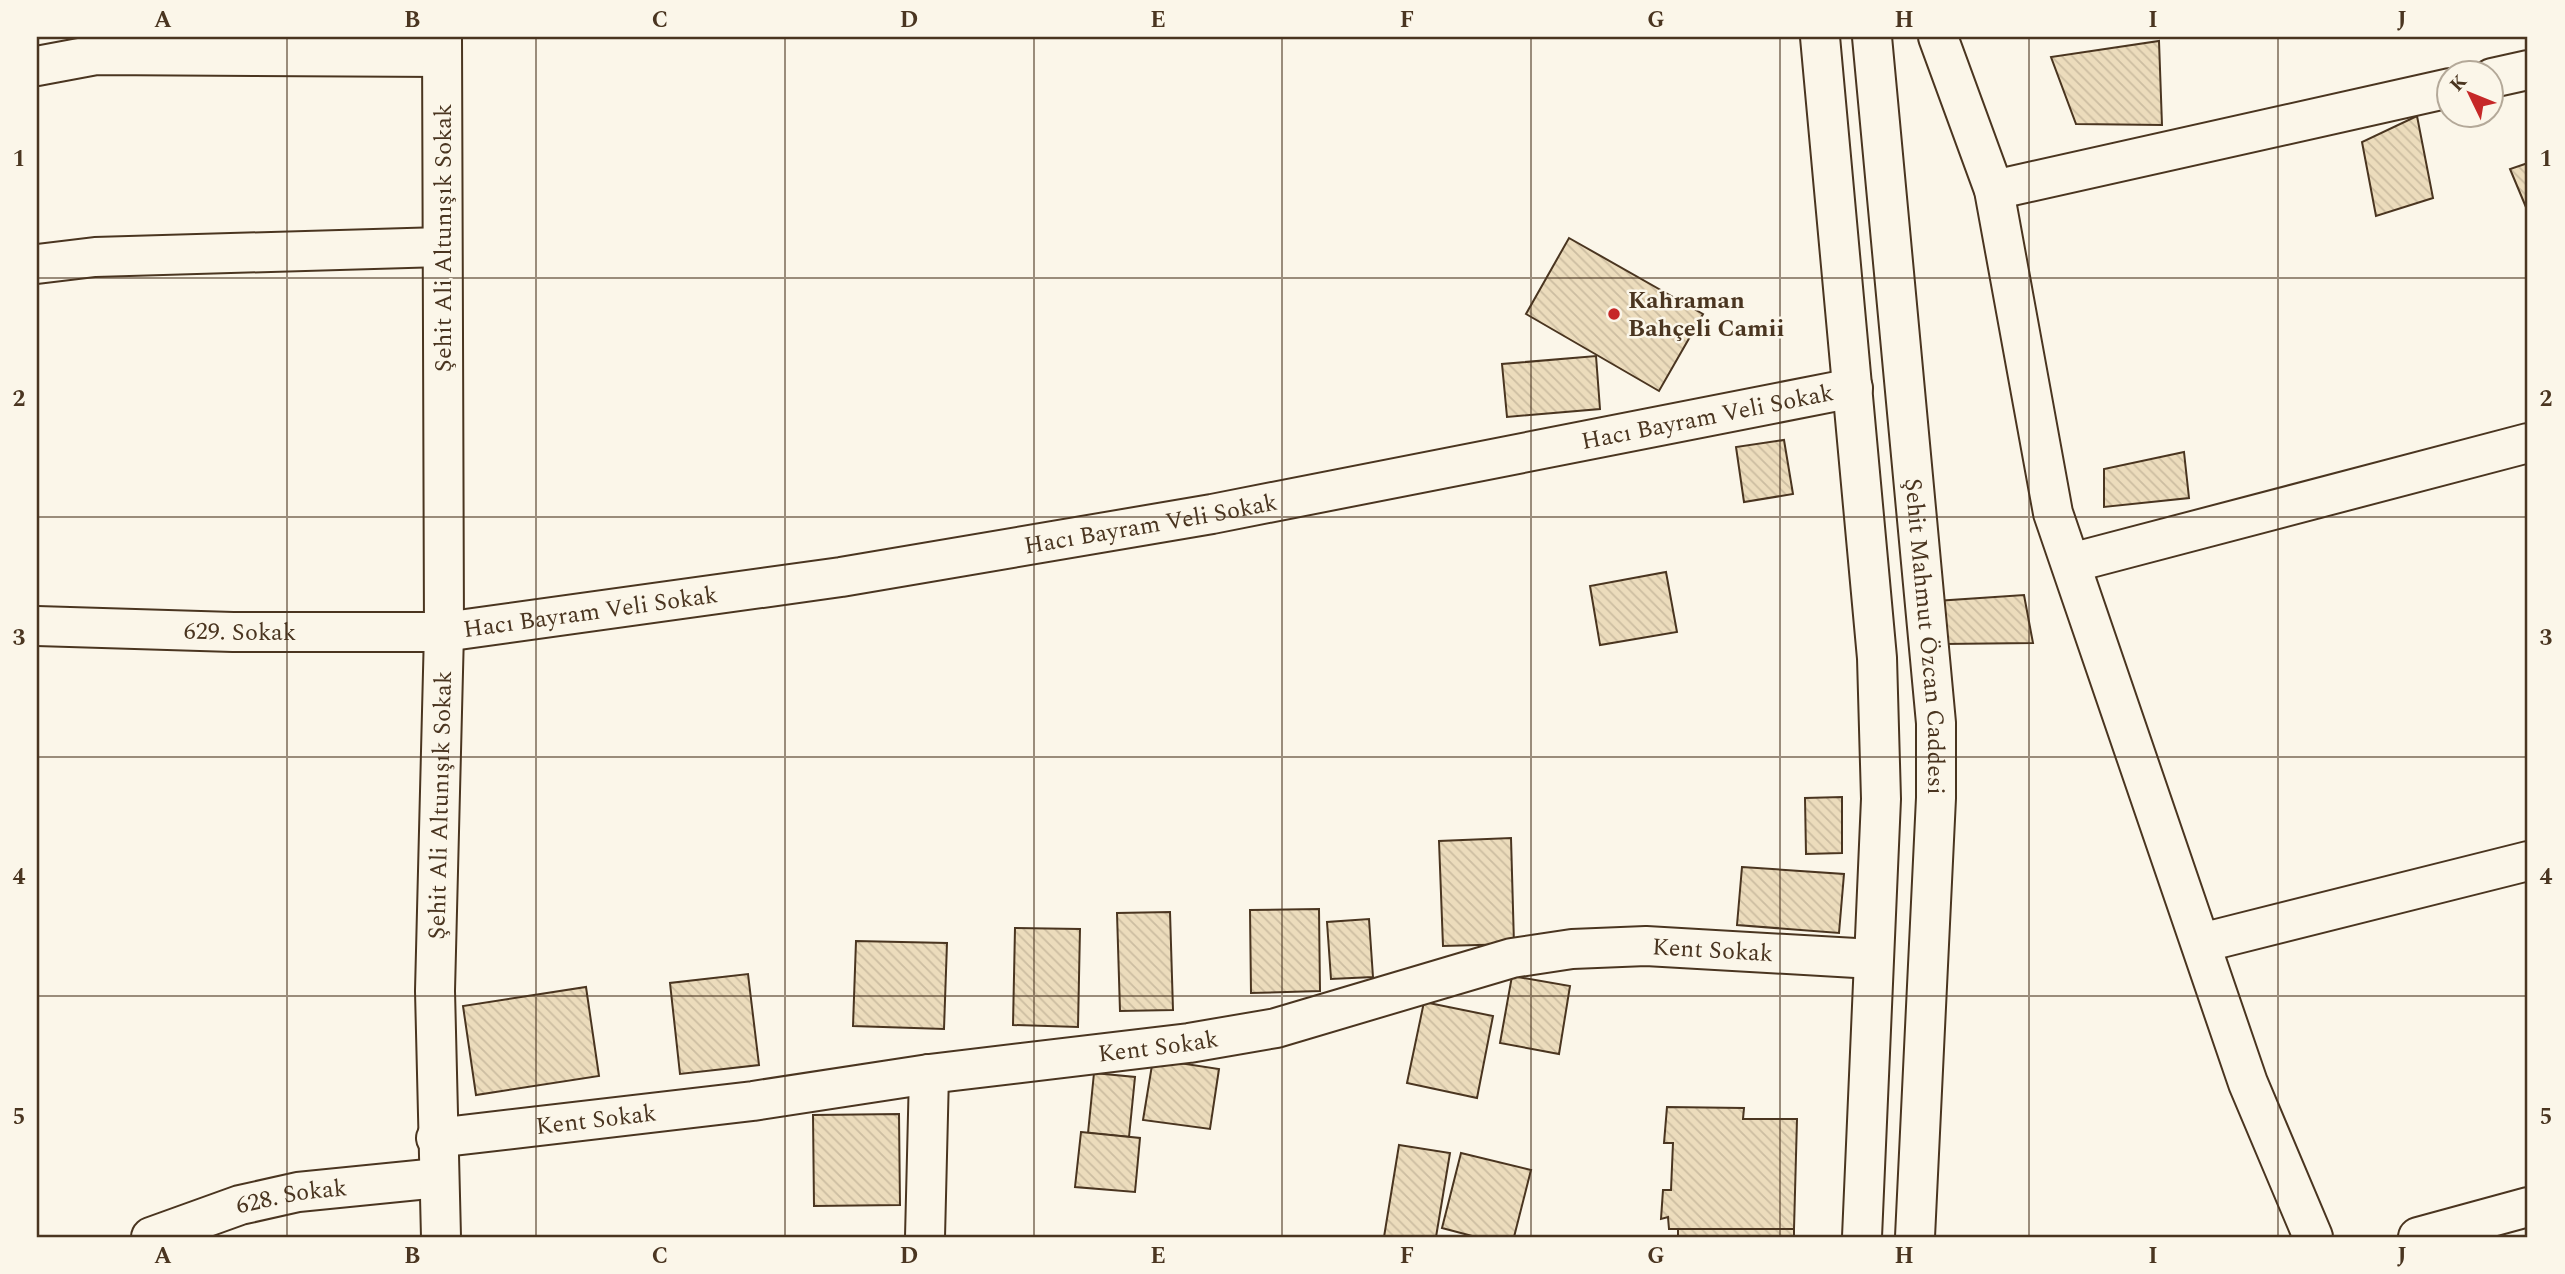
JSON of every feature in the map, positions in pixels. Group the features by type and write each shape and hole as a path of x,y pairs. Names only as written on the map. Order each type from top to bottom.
{"street":[{"name":"Şehit Mahmut Özcan Caddesi","path":"1820,37 1877,658 1880,721 1881,799 1862,1237"},
{"name":"Şehit Mahmut Özcan Caddesi","path":"1872,37 1936,723 1936,811 1915,1237"},
{"path":"1938,37 1994,190 2053,513 2248,1083 2313,1237"},
{"path":"37,66 96,55 442,47"},
{"name":"Şehit Ali Altunışık Sokak","path":"441,1237 436,1138 435,991 444,632 442,47"},
{"path":"2506,75 2528,70"},
{"path":"1994,190 2436,91"},
{"path":"37,264 94,257 442,247"},
{"name":"Hacı Bayram Veli Sokak","path":"444,632 841,577 1212,514 1853,388"},
{"path":"2071,563 2528,443"},
{"name":"629. Sokak","path":"37,626 233,632 444,632"},
{"path":"2201,943 2528,861"},
{"name":"Kent Sokak","path":"436,1138 753,1101 929,1074 1189,1043 1276,1028 1512,958 1572,949 1646,946 1874,959"},
{"path":"925,1237 929,1074"},
{"name":"628. Sokak","path":"151,1237 240,1205 299,1192 438,1178"},
{"path":"2418,1237 2528,1207"}],"building":[{"path":"2159,41 2162,125 2076,124 2051,57"},
{"path":"2417,116 2433,198 2376,216 2362,142"},
{"path":"2528,163 2528,212 2510,169"},
{"name":"Kahraman Bahçeli Camii","path":"1569,238 1703,314 1659,391 1526,314"},
{"path":"1596,356 1600,409 1507,417 1502,364"},
{"path":"1784,440 1793,494 1744,502 1736,447"},
{"path":"2184,452 2189,498 2104,507 2104,469"},
{"path":"1666,572 1677,632 1600,645 1590,586"},
{"path":"2024,595 2033,643 1943,644 1936,601"},
{"path":"1842,797 1842,853 1806,854 1805,798"},
{"path":"1511,838 1514,944 1443,946 1439,841"},
{"path":"1742,867 1844,874 1839,933 1737,925"},
{"path":"1319,909 1320,991 1251,993 1250,910"},
{"path":"1170,912 1173,1010 1120,1011 1117,913"},
{"path":"1369,919 1373,977 1331,979 1327,922"},
{"path":"1015,928 1080,929 1078,1027 1013,1025"},
{"path":"856,941 947,943 944,1029 853,1026"},
{"path":"748,974 759,1065 680,1074 670,983"},
{"path":"1512,976 1570,986 1559,1054 1500,1043"},
{"path":"586,987 599,1076 476,1095 463,1006"},
{"path":"1424,1002 1493,1016 1477,1098 1407,1083"},
{"path":"1153,1059 1219,1069 1210,1129 1143,1120"},
{"path":"1094,1073 1135,1077 1129,1137 1088,1133"},
{"path":"1667,1107 1744,1108 1743,1119 1797,1119 1794,1229 1669,1229 1668,1217 1661,1219 1663,1190 1671,1190 1673,1143 1664,1143"},
{"path":"899,1114 900,1205 814,1206 813,1115"},
{"path":"1081,1132 1140,1138 1135,1192 1075,1187"},
{"path":"1399,1145 1450,1153 1436,1237 1384,1237"},
{"path":"1461,1153 1531,1170 1514,1237 1476,1237 1442,1228"},
{"path":"1678,1229 1794,1229 1794,1237 1678,1237"}],"place":[{"name":"Kahraman Bahçeli Camii","path":"1614,314"}]}
